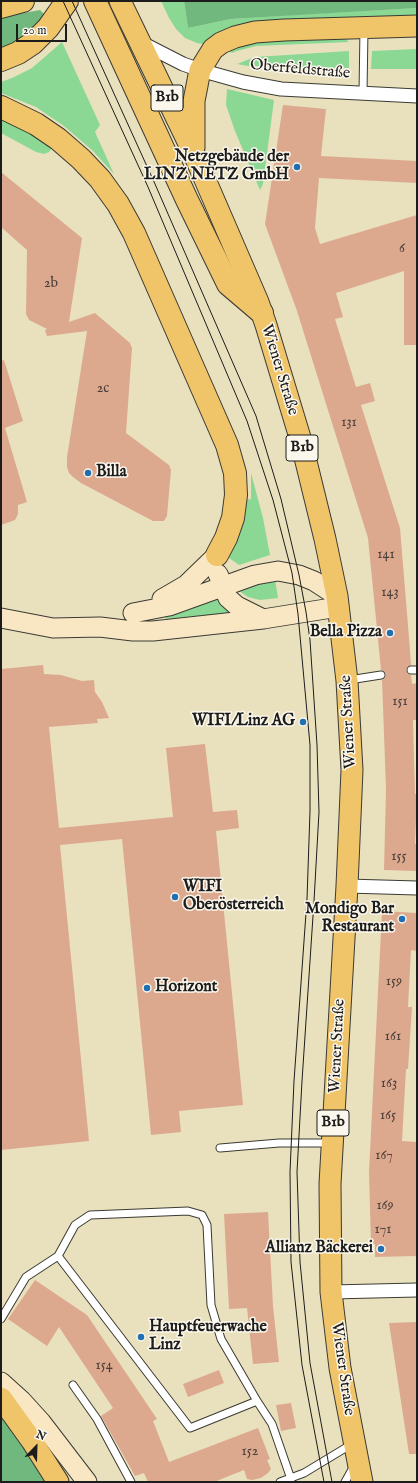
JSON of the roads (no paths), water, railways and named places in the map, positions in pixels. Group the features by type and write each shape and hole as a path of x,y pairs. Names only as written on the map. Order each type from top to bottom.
{"highway":[{"path":"1,7 23,1"},
{"path":"1,60 18,53 33,42 48,28 67,1"},
{"path":"95,1 187,200 228,284 262,313"},
{"path":"1,107 36,124 58,139 80,159 100,179 118,204 134,233 227,445 235,473 236,495 233,518 226,538 217,555"}],"main road":[{"name":"Wiener Straße","path":"120,1 194,154 262,313 301,441 325,539 338,602 347,681 352,770 330,1184 331,1292 340,1368 362,1482"},
{"path":"194,154 194,101 200,70 214,49 221,42 255,32 277,30 417,26"},
{"path":"217,555 215,564 222,586 228,598 237,606 263,619"},
{"path":"100,627 164,598 186,585 217,555"},
{"path":"133,613 169,606 256,575 278,571 299,575 314,581 338,602"},
{"path":"1,618 53,628 100,627 133,631 154,631 263,619 338,602"},
{"path":"1,1382 21,1400 41,1422 87,1482"},
{"path":"1,1398 32,1441 58,1482"}],"street":[{"name":"Oberfeldstraße","path":"140,42 164,55 200,70 243,82 281,89 417,96"},
{"path":"347,886 417,888"},
{"path":"331,1292 417,1290"}],"lane":[{"path":"361,93 364,27"},
{"path":"347,681 381,675"},
{"path":"220,1148 279,1142 332,1143"},
{"path":"1,1319 26,1277 58,1256 75,1226 90,1215 188,1211 202,1215 207,1225 211,1305 221,1339 272,1424 291,1479"},
{"path":"58,1256 190,1428 257,1401"},
{"path":"73,1385 97,1419 131,1482"},
{"path":"280,1482 291,1479 355,1452"},
{"path":"345,1482 355,1452"}],"tram line":[{"path":"63,1 148,187 247,421 273,500 292,573 298,614 310,745 310,811 307,899 294,1081 290,1172 291,1262 302,1365 324,1482"},
{"path":"72,1 155,184 256,416 281,499 306,612 310,640 317,745 319,812 297,1172 300,1262 310,1363 332,1482"}],"place":[{"name":"Netzgebäude der LINZ NETZ GmbH","path":"297,167"},
{"name":"Billa","path":"88,473"},
{"name":"Bella Pizza","path":"390,633"},
{"name":"WIFI/Linz AG","path":"303,722"},
{"name":"WIFI Oberösterreich","path":"175,897"},
{"name":"Mondigo Bar Restaurant","path":"402,919"},
{"name":"Horizont","path":"147,988"},
{"name":"Allianz Bäckerei","path":"381,1249"},
{"name":"Hauptfeuerwache Linz","path":"141,1337"}]}
